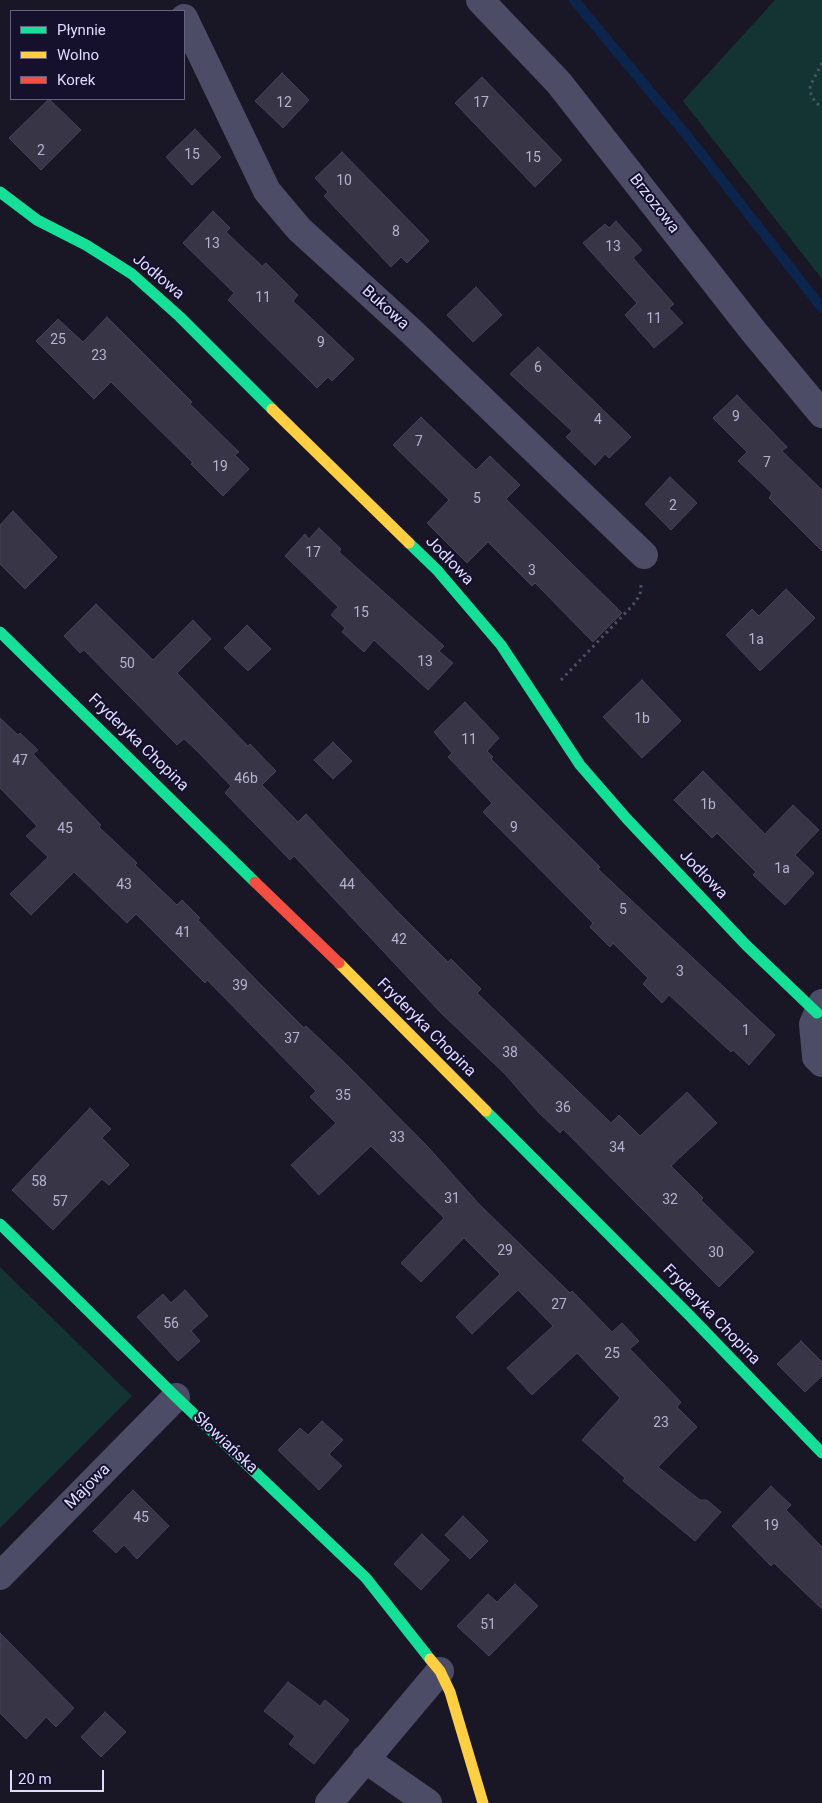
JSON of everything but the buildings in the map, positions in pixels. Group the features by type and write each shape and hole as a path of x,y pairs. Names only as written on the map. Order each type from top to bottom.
{"street":[{"name":"Brzozowa","path":"480,0 559,83 754,332 822,414"},
{"name":"Bukowa","path":"185,20 267,191 299,229 413,333 644,555"},
{"name":"Jodłowa","path":"0,192 37,220 86,246 132,274 180,316 458,592 501,645 580,765 627,819 746,944 820,1008"},
{"name":"Fryderyka Chopina","path":"0,632 371,995 690,1316 822,1453"},
{"path":"820,1008 813,1024 816,1057 822,1063"},
{"name":"Słowiańska","path":"0,1224 176,1397 366,1578 440,1671 450,1692 483,1803"},
{"name":"Majowa","path":"0,1576 176,1397"},
{"path":"329,1803 440,1671"},
{"path":"365,1759 428,1803"}],"path":[{"path":"822,63 810,86 811,95 816,103 822,107"},
{"path":"538,700 568,674 640,595 644,555"}],"green space":[{"path":"775,0 822,0 822,279 683,101"},
{"path":"0,1267 132,1396 0,1528"}],"waterway":[{"path":"574,0 689,138 822,308"}],"traffic: fast":[{"path":"0,192 37,220 86,245 132,274 180,317 272,409"},
{"path":"409,543 437,570 501,645 580,765 627,819 746,945 817,1013"},
{"path":"0,632 255,882"},
{"path":"486,1111 690,1316 822,1453"},
{"path":"0,1224 176,1397 366,1578 430,1659"}],"traffic: slow":[{"path":"272,409 409,543"},
{"path":"339,963 486,1111"},
{"path":"430,1659 440,1671 450,1692 483,1803"}],"traffic: jam":[{"path":"255,882 339,963"}]}
